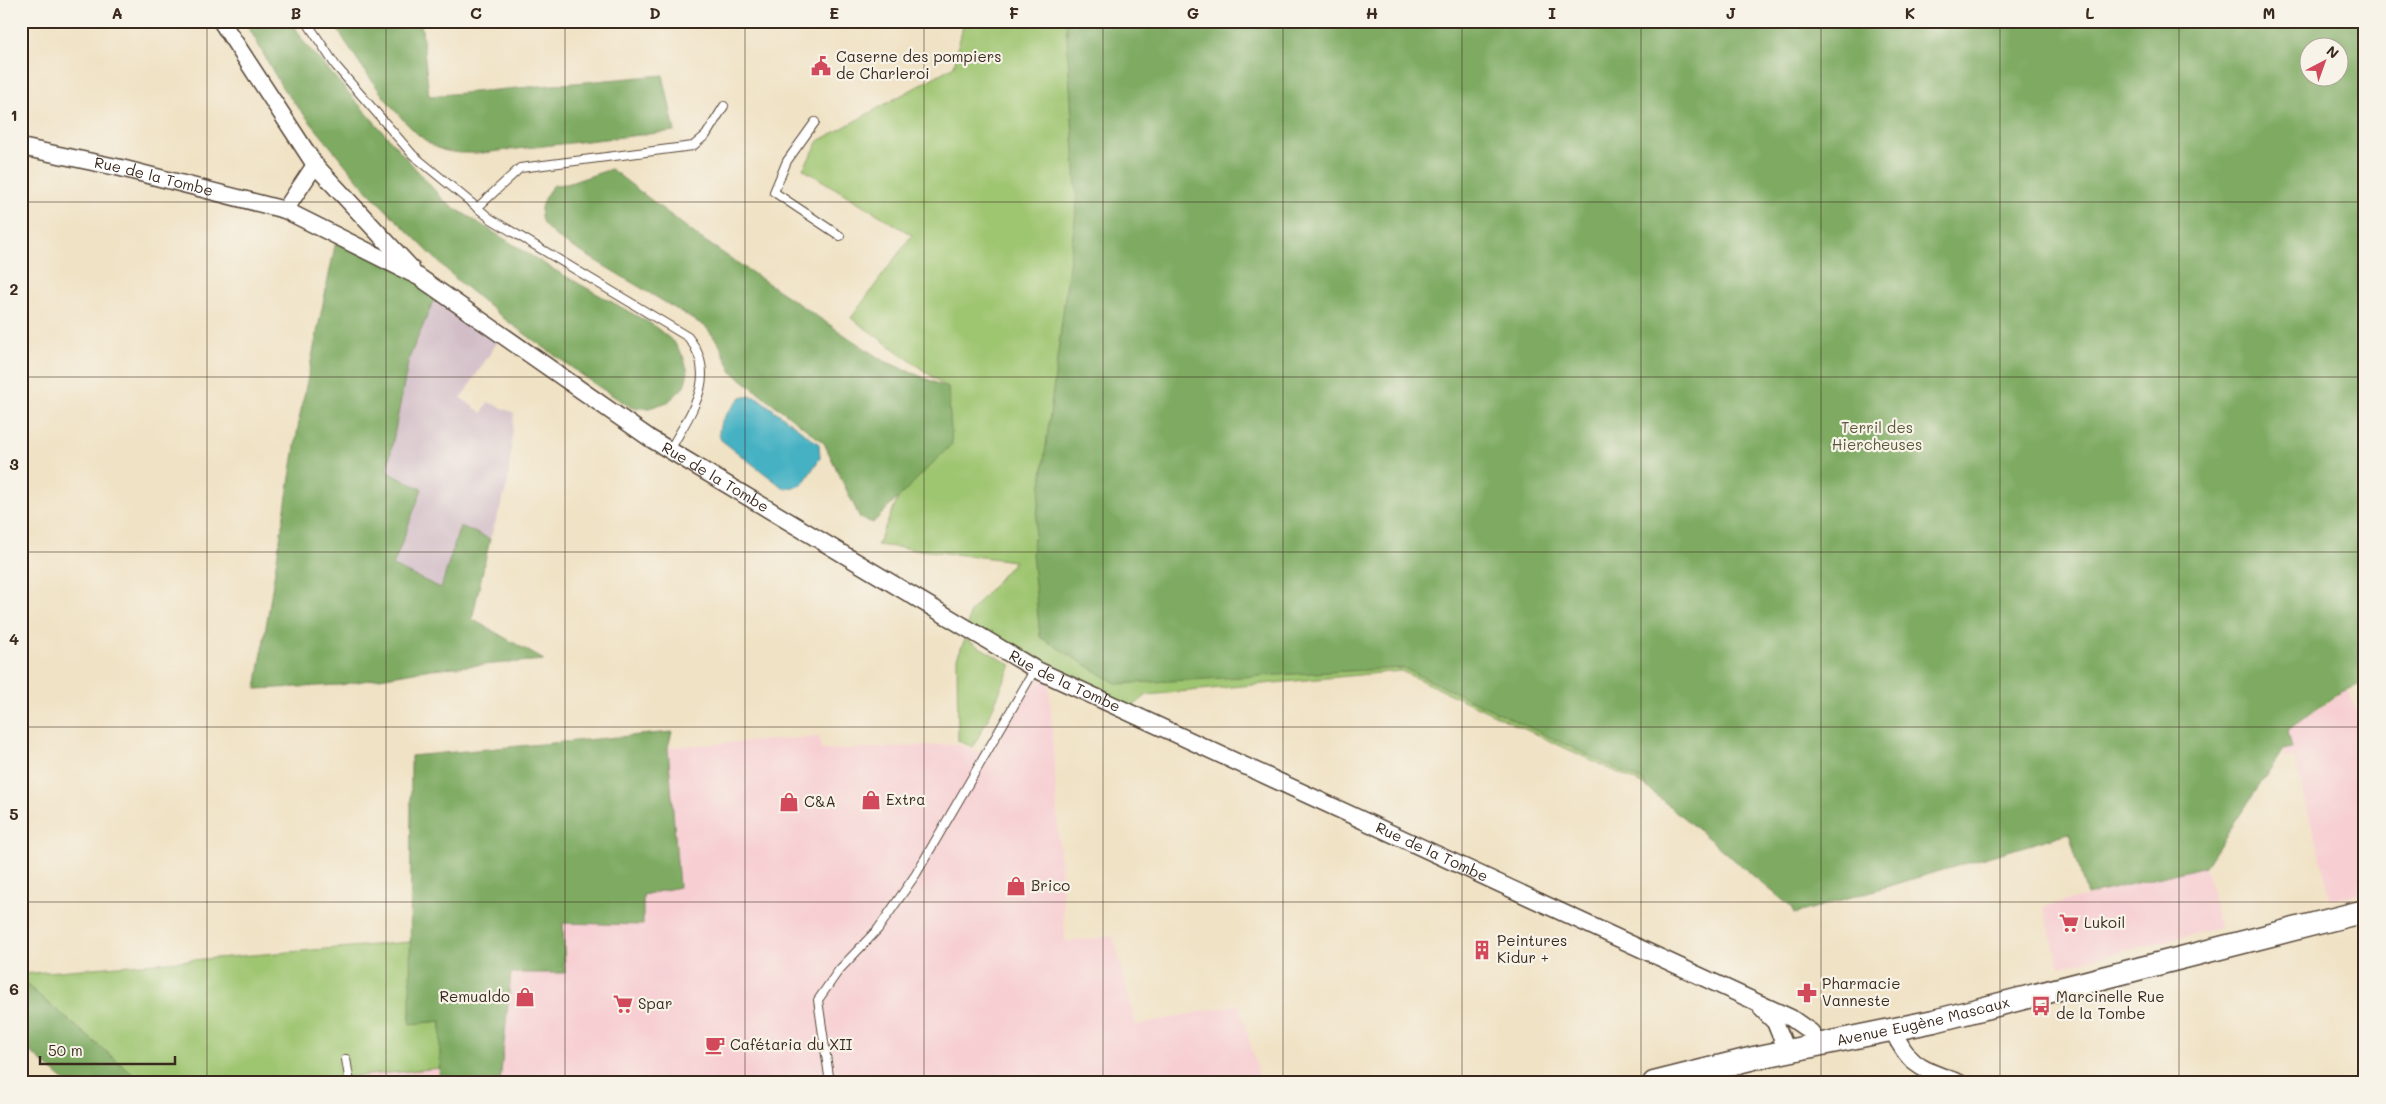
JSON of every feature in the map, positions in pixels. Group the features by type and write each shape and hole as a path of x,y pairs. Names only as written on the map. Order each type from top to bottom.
{"main road":[{"name":"Avenue Eugène Mascaux","path":"1654,1083 1787,1051 1934,1021 2365,911"}],"street":[{"name":"Rue de la Tombe","path":"221,21 315,165 419,277"},
{"name":"Rue de la Tombe","path":"21,147 121,168 285,210 419,277 670,450 1035,669 1754,1003 1791,1018 1811,1032 1818,1045"},
{"path":"285,210 315,165"},
{"name":"Rue de la Tombe","path":"1754,1003 1775,1022 1787,1051"},
{"path":"1892,1029 1904,1053 1918,1066 1960,1083"}],"lane":[{"path":"306,21 336,66 412,155 492,219 688,337 699,350 702,370 701,389 670,450"},
{"path":"477,208 520,168 693,146 706,135 724,106"},
{"path":"815,122 787,161 774,192 840,236"},
{"path":"830,1083 818,1000 838,970 878,929 916,874 1035,669"},
{"path":"346,1059 350,1083"}],"shaded area":[{"path":"438,291 502,335 461,398 482,413 488,402 514,413 508,483 490,539 460,526 441,588 393,566 422,489 387,472 409,358"},
{"path":"1031,675 1049,681 1065,942 1113,936 1136,1025 1239,1004 1261,1083 500,1083 511,973 565,973 563,923 643,925 643,895 679,887 668,747 819,737 821,750 957,744 980,752"},
{"path":"2348,689 2365,732 2365,892 2331,900 2294,757 2285,759 2283,750 2292,747 2288,730"},
{"path":"2206,866 2219,928 2060,967 2043,907"},
{"path":"440,1068 439,1083 328,1083 327,1079"}],"green space":[{"path":"245,21 292,21 303,41 445,202 551,268 653,325 674,342 683,356 688,372 684,387 668,402 649,408 632,408 596,385 507,321 456,279 367,191 283,89"},
{"path":"332,21 421,21 429,96 663,75 675,131 482,153 445,151 425,140 395,111 366,73"},
{"path":"964,21 1068,21 1666,733 1644,785 1401,671 1147,695 1127,711 967,628 970,612 1015,561 877,545 948,388 851,318 912,235 803,169 819,141 954,66"},
{"name":"Terril des Hiercheuses","path":"1066,21 2365,21 2365,682 2336,695 2288,730 2292,748 2283,750 2206,866 2087,895 2069,833 1794,914 1791,907 1644,785 1645,782 1403,668 1117,684 1040,637 1032,554 1077,204"},
{"path":"611,169 699,237 882,360 948,388 952,444 873,523 860,518 824,443 732,372 719,344 706,327 561,240 545,226 541,216 542,204 554,185 567,184"},
{"path":"337,236 438,291 409,358 387,472 422,489 393,566 441,588 460,526 490,539 472,619 544,660 431,669 340,685 256,689 300,415"},
{"path":"965,639 1011,665 989,717 973,747 958,741 957,658"},
{"path":"672,732 668,747 679,887 643,895 643,925 563,923 565,973 511,973 500,1083 439,1083 441,1021 410,1024 411,756"},
{"path":"411,942 410,1024 441,1021 440,1068 327,1079 306,1083 143,1083 21,980 21,974"},
{"path":"21,980 143,1083 67,1083 21,1044"}],"water":[{"path":"750,396 758,398 819,444 820,458 802,485 785,489 721,440 719,428 724,418 740,398"}],"place":[{"name":"Caserne des pompiers de Charleroi","path":"821,66"},
{"name":"Extra","path":"871,800"},
{"name":"C&A","path":"789,802"},
{"name":"Brico","path":"1016,886"},
{"name":"Lukoil","path":"2069,923"},
{"name":"Peintures Kidur +","path":"1482,950"},
{"name":"Pharmacie Vanneste","path":"1807,993"},
{"name":"Remualdo","path":"525,997"},
{"name":"Spar","path":"623,1004"},
{"name":"Marcinelle Rue de la Tombe","path":"2041,1006"},
{"name":"Cafétaria du XII","path":"715,1045"}]}
